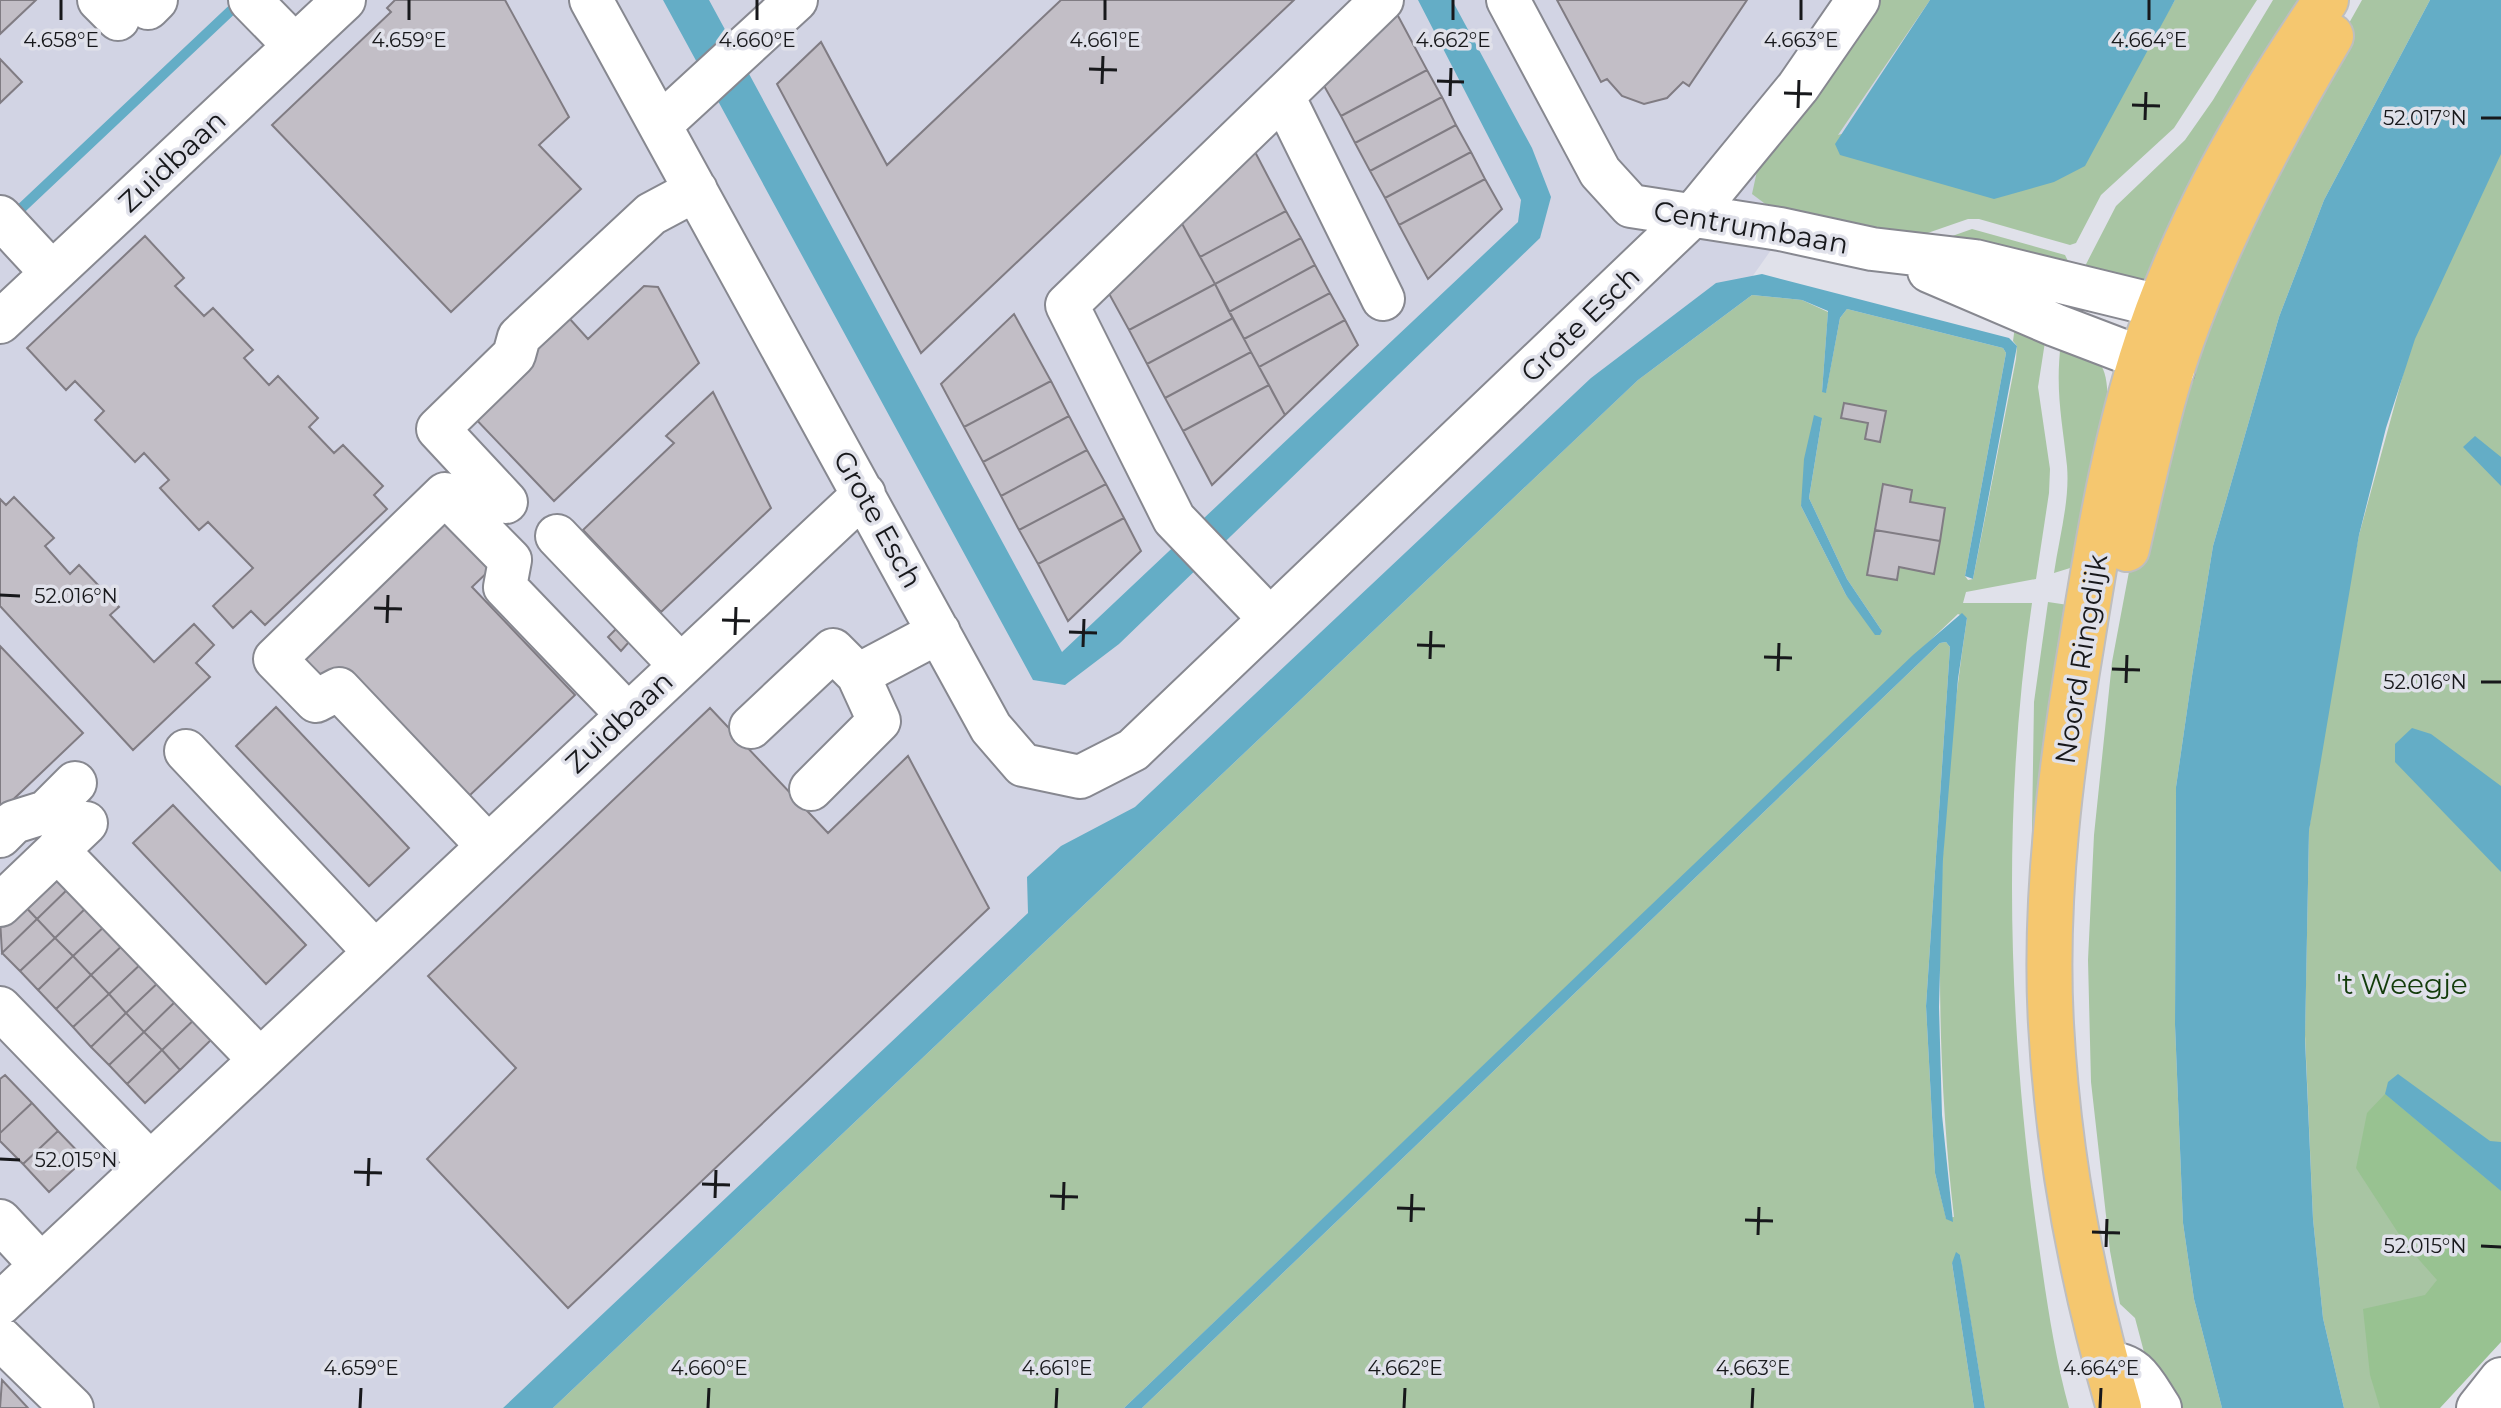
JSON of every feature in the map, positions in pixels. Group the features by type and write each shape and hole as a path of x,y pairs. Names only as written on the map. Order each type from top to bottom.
{"main road":[{"name":"Noord Ringdijk","path":"2119,1408 2106,1363 2082,1086 2078,926 2089,775 2108,638 2138,503 2157,364 2177,310 2216,181 2270,81 2326,0"},
{"name":"Noord Ringdijk","path":"2177,310 2354,0"}],"street":[{"name":"Zuidbaan","path":"0,322 344,0"},
{"name":"Grote Esch","path":"591,0 991,728 1023,765 1080,777 1133,750 1692,216 1798,87 1858,0"},
{"path":"660,125 796,0"},
{"path":"1270,619 1174,519 1067,305 1382,0"},
{"name":"Centrumbaan","path":"1508,0 1600,172 1631,206 1780,229 1872,249 1975,261 2177,310"},
{"path":"253,3 295,46"},
{"path":"1283,96 1383,299"},
{"path":"506,502 438,429 514,355 519,337 651,214 696,190"},
{"path":"11,229 52,273"},
{"name":"Centrumbaan","path":"1872,249 2157,364"},
{"path":"487,845 339,689 316,701 275,659 445,494 510,560 505,587 627,714"},
{"name":"Zuidbaan","path":"0,1304 864,494"},
{"path":"557,536 680,665"},
{"path":"858,675 939,632"},
{"path":"751,727 833,650 858,675 879,721 811,789"},
{"path":"186,751 375,952"},
{"path":"0,836 14,822 46,812 75,783"},
{"path":"0,905 72,836 260,1060"},
{"path":"0,1008 150,1163"},
{"path":"0,1221 41,1265"},
{"path":"0,1338 72,1408"},
{"path":"2106,1363 2122,1363 2135,1370 2160,1408"},
{"path":"2478,1408 2501,1379"}],"shaded area":[{"path":"0,0 1956,0 1853,134 1752,277 529,1408 0,1408"}],"green space":[{"path":"1874,0 1930,0 1838,135 2146,49 2175,0 2257,0 2174,128 2101,195 2076,243 2070,245 1979,219 1968,219 1919,236 1768,206 1752,194 1757,171"},
{"path":"2273,0 2312,0 2150,279 2136,285 2082,272 2116,206 2185,140 2213,100"},
{"path":"2362,0 2430,0 2324,200 2279,317 2213,546 2176,787 2175,1025 2183,1223 2194,1299 2222,1408 2173,1408 2149,1371 2135,1318 2120,1304 2110,1251 2091,1082 2088,960 2094,835 2112,662 2134,545 2173,389 2298,114"},
{"name":"'t Weegje","path":"2501,149 2501,1326 2434,1408 2344,1408 2323,1318 2313,1219 2305,1035 2309,831 2323,723 2359,535 2421,309"},
{"path":"1972,229 2065,255 2068,261 2064,268 1941,240"},
{"path":"1752,295 1802,300 1828,312 1822,392 1826,392 1840,318 1847,309 2003,348 2006,353 1965,576 1968,580 1973,579 2016,359 2017,346 2013,341 2016,319 2047,329 2038,387 2050,469 2049,493 2036,579 1966,592 1963,603 2032,603 2016,756 2012,910 2014,988 2035,1218 2053,1337 2069,1408 1985,1408 1960,1255 1952,1263 1974,1408 1142,1408 1940,643 1946,642 1950,647 1926,1006 1935,1173 1946,1218 1954,1217 1942,1068 1940,992 1949,767 1967,618 1958,614 1124,1408 553,1408 1638,380","holes":["1822,418 1809,498 1847,579 1882,631 1846,595 1801,506"]},
{"path":"2061,341 2099,363 2105,377 2108,399 2103,459 2083,564 2054,573 2068,479 2059,390"},
{"path":"2048,602 2075,606 2030,953 2034,702"},
{"path":"2385,1094 2501,1191 2501,1342 2440,1408 2380,1408 2370,1375 2363,1309 2425,1295 2437,1280 2406,1245 2356,1168 2367,1113"}],"water":[{"path":"663,0 709,0 1062,652 1518,222 1521,200 1418,0 1452,0 1532,148 1551,197 1540,238 1119,644 1065,685 1033,680"},
{"path":"1930,0 2175,0 2085,166 2054,182 1994,199 1840,155 1835,144"},
{"path":"2430,0 2501,0 2501,154 2415,339 2386,428 2359,535 2309,831 2305,1039 2313,1219 2323,1318 2344,1408 2222,1408 2194,1299 2183,1223 2175,1025 2176,787 2192,676 2213,546 2279,317 2324,200"},
{"path":"1762,274 2009,338 2017,346 1973,579 1965,576 2006,353 2003,348 1847,309 1840,318 1826,393 1822,392 1828,311 1802,300 1752,295 1638,380 553,1408 503,1408 1028,913 1027,877 1061,846 1135,807 1591,378 1716,283"},
{"path":"1814,415 1822,418 1809,498 1847,579 1882,631 1880,635 1875,635 1846,595 1801,506 1804,459"},
{"path":"2475,436 2501,457 2501,486 2463,447"},
{"path":"1962,613 1967,618 1958,679 1943,859 1939,1007 1942,1115 1953,1222 1946,1219 1935,1173 1926,1006 1950,647 1946,642 1940,643 1142,1408 1124,1408 1913,655"},
{"path":"2412,728 2431,734 2501,786 2501,872 2395,762 2395,744"},
{"name":"'t Weegje","path":"2398,1074 2490,1141 2501,1142 2501,1191 2385,1094 2388,1082"},
{"path":"1956,1252 1962,1265 1985,1408 1974,1408 1952,1263"}],"building":[{"path":"0,0 36,0 0,34"},
{"path":"395,0 505,0 569,117 539,145 581,189 451,312 272,125 391,12 387,8"},
{"path":"1061,0 1294,0 921,353 777,84 821,42 887,165"},
{"path":"1557,0 1747,0 1689,86 1683,82 1667,98 1644,104 1622,96 1607,79 1601,82"},
{"path":"1397,14 1427,70 1341,116 1323,84"},
{"path":"0,59 22,82 0,103"},
{"path":"1427,70 1442,97 1355,143 1341,116"},
{"path":"1442,97 1456,125 1370,171 1355,143"},
{"path":"1456,125 1471,152 1385,198 1370,171"},
{"path":"1254,150 1286,211 1200,257 1180,220"},
{"path":"1471,152 1485,179 1399,225 1385,198"},
{"path":"1485,179 1502,209 1428,279 1399,225"},
{"path":"1286,211 1301,238 1215,284 1200,257"},
{"path":"1180,220 1215,284 1129,330 1107,290"},
{"path":"145,236 184,278 175,286 204,316 213,308 253,350 244,358 269,385 278,376 318,418 309,427 334,453 343,445 383,486 374,495 387,509 265,625 251,611 233,628 213,606 253,568 208,522 199,530 160,488 169,480 144,453 135,462 95,420 104,411 75,381 66,390 27,348"},
{"path":"1301,238 1315,265 1229,312 1215,284"},
{"path":"1315,265 1330,293 1244,339 1229,312"},
{"path":"1215,284 1233,318 1147,364 1129,330"},
{"path":"644,286 658,287 699,363 554,501 470,413 569,318 588,339"},
{"path":"1330,293 1345,320 1259,367 1244,339"},
{"path":"1014,314 1051,381 964,427 941,384"},
{"path":"1233,318 1251,352 1165,398 1147,364"},
{"path":"1345,320 1358,345 1285,415 1259,367"},
{"path":"1251,352 1269,385 1183,431 1165,398"},
{"path":"1051,381 1069,416 983,462 964,427"},
{"path":"1269,385 1285,415 1212,485 1183,431"},
{"path":"713,392 771,508 661,612 583,530 674,443 666,436"},
{"path":"1844,403 1886,411 1880,442 1865,439 1868,423 1841,418"},
{"path":"1069,416 1087,450 1001,496 983,462"},
{"path":"1087,450 1106,484 1019,530 1001,496"},
{"path":"1106,484 1124,518 1038,564 1019,530"},
{"path":"1883,484 1912,490 1910,502 1945,508 1940,541 1875,530"},
{"path":"14,497 54,538 45,546 70,574 79,565 119,607 110,615 154,662 194,624 214,645 196,663 210,677 133,750 0,606 0,499 6,505"},
{"path":"445,510 496,564 472,587 575,695 467,798 289,659"},
{"path":"1124,518 1141,551 1068,621 1038,564"},
{"path":"1875,530 1940,541 1934,574 1899,567 1897,580 1867,575"},
{"path":"616,629 629,642 621,651 608,637"},
{"path":"0,646 83,733 0,812"},
{"path":"276,707 409,848 369,886 236,746"},
{"path":"710,708 828,833 908,756 989,908 568,1308 427,1159 516,1068 428,976"},
{"path":"173,805 306,945 266,984 133,843"},
{"path":"55,867 72,885 37,919 19,900"},
{"path":"72,885 90,904 55,938 37,919"},
{"path":"19,900 37,919 2,953 0,919"},
{"path":"90,904 108,923 73,956 55,938"},
{"path":"37,919 55,938 20,971 2,953"},
{"path":"108,923 126,942 91,975 73,956"},
{"path":"55,938 73,956 38,990 20,971"},
{"path":"126,942 144,961 109,994 91,975"},
{"path":"73,956 91,975 56,1009 38,990"},
{"path":"144,961 162,979 126,1013 109,994"},
{"path":"91,975 109,994 73,1027 56,1009"},
{"path":"162,979 179,998 144,1032 126,1013"},
{"path":"109,994 126,1013 91,1047 73,1027"},
{"path":"179,998 197,1017 162,1050 144,1032"},
{"path":"126,1013 144,1032 109,1065 91,1047"},
{"path":"197,1017 215,1036 180,1070 162,1050"},
{"path":"144,1032 162,1050 127,1084 109,1065"},
{"path":"162,1050 180,1070 145,1103 127,1084"},
{"path":"5,1075 32,1103 0,1133 0,1079"},
{"path":"32,1103 58,1131 23,1164 0,1141 0,1133"},
{"path":"58,1131 85,1159 49,1192 23,1164"},
{"path":"2,1380 28,1408 0,1408"}],"waterway":[{"path":"11,218 241,1"}]}
